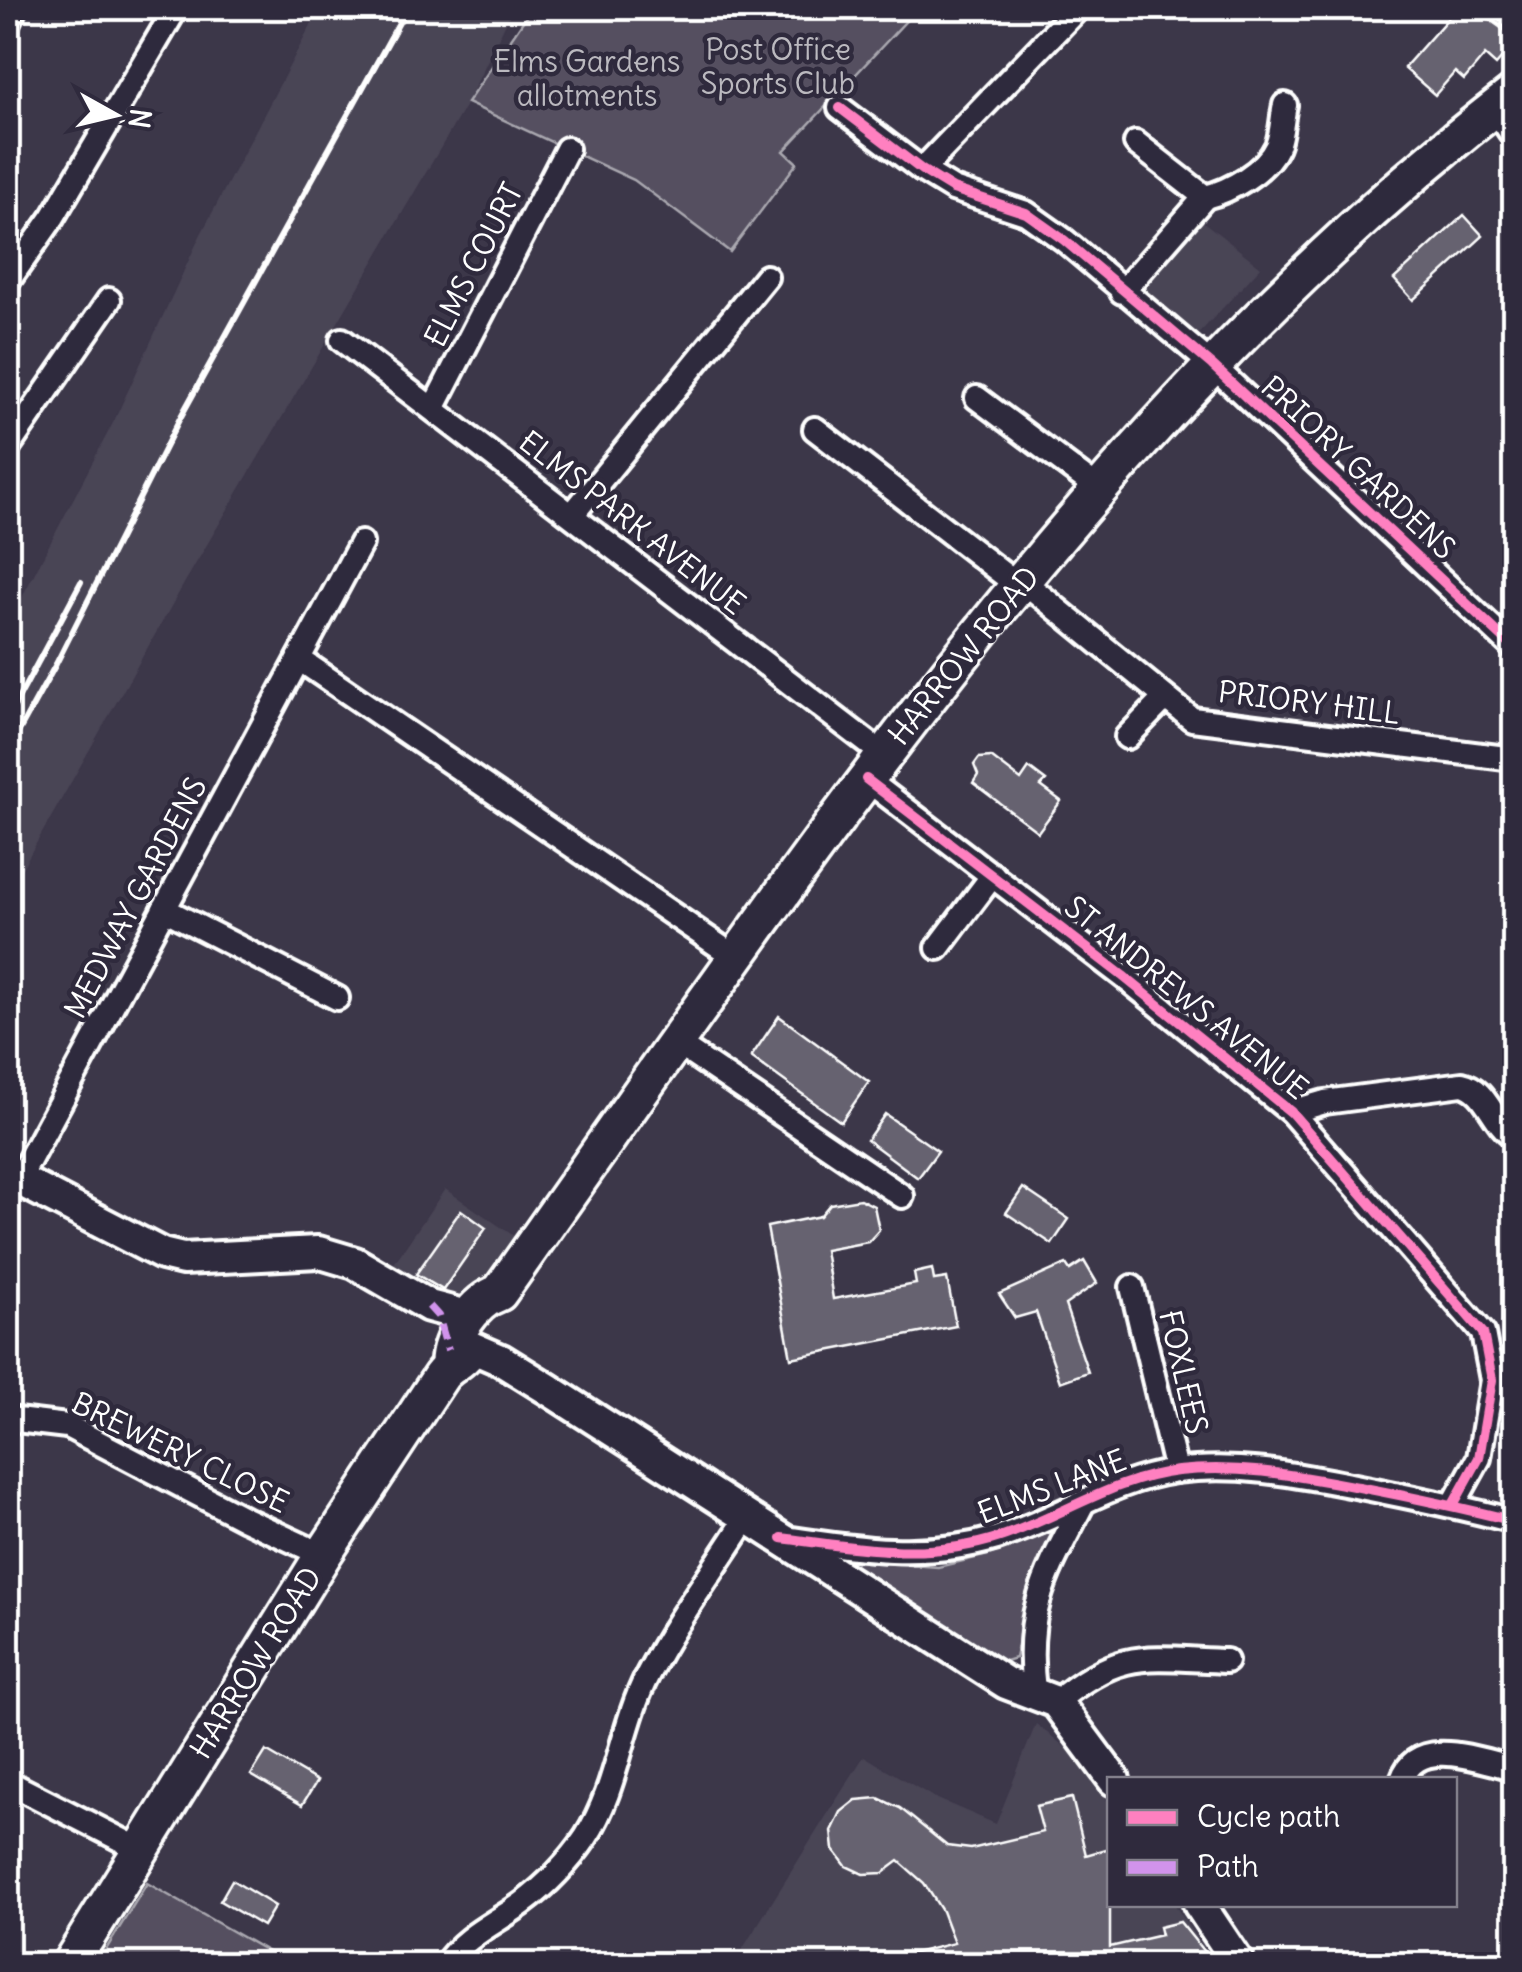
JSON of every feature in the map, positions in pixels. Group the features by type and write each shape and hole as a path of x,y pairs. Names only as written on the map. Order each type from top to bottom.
{"main road":[{"name":"HARROW ROAD","path":"70,1964 323,1555 460,1345 485,1298 499,1293 875,767 1100,490 1212,365 1412,173 1508,113"}],"street":[{"path":"8,281 52,218 176,8"},
{"path":"922,170 1078,8"},
{"path":"1498,8 1514,17"},
{"path":"1122,292 1205,197 1222,193 1252,174 1277,147 1284,105"},
{"name":"PRIORY GARDENS","path":"840,108 953,189 1026,213 1064,240 1212,365 1514,648"},
{"path":"1136,142 1205,197"},
{"name":"ELMS COURT","path":"433,409 567,149"},
{"path":"572,514 766,277"},
{"path":"8,446 109,300"},
{"name":"ELMS PARK AVENUE","path":"342,340 572,514 875,767"},
{"path":"977,398 1100,490"},
{"name":"PRIORY HILL","path":"815,429 1192,719 1514,759"},
{"name":"MEDWAY GARDENS","path":"17,1170 164,909 362,542"},
{"path":"299,659 738,958"},
{"path":"1127,737 1165,698"},
{"name":"ST ANDREWS AVENUE","path":"875,767 992,875 1291,1112 1483,1333 1492,1380 1480,1458 1453,1505"},
{"path":"938,948 992,875"},
{"path":"164,909 337,998"},
{"path":"676,1043 902,1196"},
{"name":"ST ANDREWS AVENUE","path":"1291,1112 1339,1100 1449,1085 1472,1086 1496,1121 1514,1136"},
{"name":"ELMS LANE","path":"17,1170 162,1254 184,1259 318,1252 338,1256 429,1306 460,1345 501,1360 1006,1683 1045,1697"},
{"name":"FOXLEES","path":"1132,1287 1176,1471"},
{"name":"BREWERY CLOSE","path":"8,1419 66,1426 323,1555"},
{"name":"ELMS LANE","path":"782,1538 874,1551 942,1551 999,1537 1128,1482 1176,1471 1236,1467 1453,1505 1514,1521"},
{"name":"ELMS LANE","path":"1045,1697 1030,1651 1034,1612 1044,1577 1083,1503"},
{"path":"446,1964 474,1934 524,1903 584,1840 612,1782 626,1728 648,1674 746,1519"},
{"path":"1112,1777 1045,1697 1110,1664 1137,1658 1226,1661"},
{"path":"1403,1777 1407,1766 1424,1754 1446,1753 1514,1768"},
{"path":"8,1782 141,1850"},
{"path":"1200,1907 1239,1964"}],"shaded area":[{"path":"320,8 513,8 467,103 185,582 8,893 8,624 114,421 200,236"},
{"path":"1201,220 1261,267 1191,342 1134,294"},
{"path":"445,1189 517,1238 470,1301 441,1298 391,1268"},
{"path":"1036,1724 1084,1762 1107,1800 1107,1907 1176,1907 1213,1964 733,1964 864,1756 933,1797 996,1824"}],"green space":[{"name":"Elms Gardens allotments","path":"532,8 918,8 784,151 797,163 730,252 634,180 467,103"},
{"path":"1057,1530 1032,1581 1015,1658 996,1664 839,1560 938,1567 988,1555"},
{"path":"147,1883 279,1958 281,1964 97,1964"}],"building":[{"path":"1457,8 1481,8 1490,20 1514,37 1514,44 1496,65 1485,55 1464,80 1455,72 1435,95 1404,68"},
{"path":"1464,215 1483,236 1413,300 1394,279"},
{"path":"991,757 1021,780 1029,768 1046,781 1041,786 1061,801 1038,832 973,783 978,775 974,765 979,758"},
{"path":"779,1016 869,1082 841,1122 751,1057"},
{"path":"885,1114 938,1151 918,1178 867,1140"},
{"path":"1023,1188 1069,1219 1052,1244 1006,1213"},
{"path":"860,1199 874,1206 879,1230 868,1242 825,1250 833,1299 916,1284 914,1273 932,1269 934,1280 947,1278 956,1326 791,1358 767,1227 820,1216 830,1204"},
{"path":"461,1210 486,1228 443,1290 416,1274"},
{"path":"1084,1261 1097,1283 1065,1305 1088,1372 1060,1382 1036,1312 1015,1318 999,1294 1066,1264 1070,1270"},
{"path":"266,1751 317,1781 302,1805 251,1775"},
{"path":"878,1798 900,1808 947,1846 971,1849 1043,1832 1036,1806 1072,1798 1086,1855 1107,1849 1110,1947 1161,1935 1159,1927 1180,1922 1205,1953 1208,1964 1102,1964 1100,1958 1074,1964 891,1964 891,1959 954,1943 942,1911 924,1883 899,1861 883,1873 863,1874 846,1866 834,1850 832,1831 841,1812 856,1800"},
{"path":"232,1880 275,1906 263,1926 220,1901"}],"railway":[{"path":"8,49 28,8"},
{"path":"8,751 179,420 407,8"},
{"path":"8,718 81,582"}],"marked path":[{"path":"429,1306 438,1316 448,1350"}],"cycle path":[{"path":"840,108 953,189 1026,213 1064,240 1212,365 1514,648"},
{"path":"866,779 1123,976 1291,1112 1483,1333 1492,1380 1479,1458 1453,1505"},
{"path":"782,1538 891,1550 946,1549 1022,1529 1132,1481 1201,1469 1269,1472 1314,1479 1514,1521"}],"park label":[{"name":"Post Office Sports Club","path":"778,67"}]}
